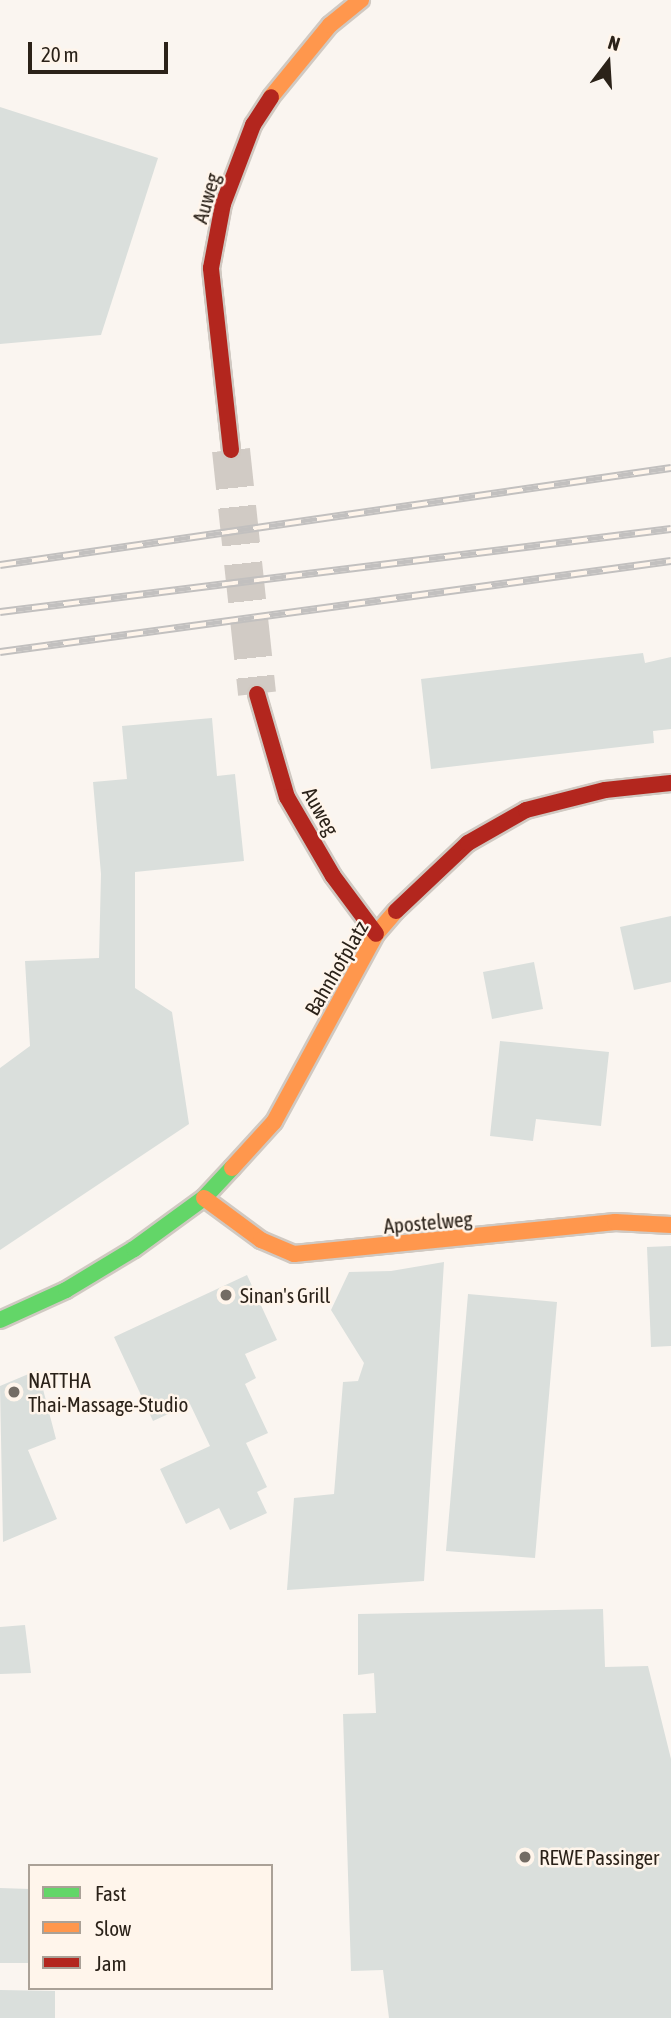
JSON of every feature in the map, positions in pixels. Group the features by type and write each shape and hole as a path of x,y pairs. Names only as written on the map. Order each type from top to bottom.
{"street":[{"name":"Auweg","path":"231,450 211,268 223,205 253,125 286,74 330,25 361,0"},
{"name":"Auweg","path":"257,694 287,797 333,876 376,934"},
{"name":"Bahnhofplatz","path":"0,1320 66,1290 123,1256 204,1198 274,1122 376,934 412,891 468,842 526,810 605,790 671,783"},
{"name":"Apostelweg","path":"204,1198 261,1240 294,1254 615,1222 671,1226"}],"building":[{"path":"0,107 158,158 101,335 0,344"},
{"path":"643,653 645,663 671,657 671,729 653,731 654,743 431,769 421,679"},
{"path":"212,718 217,776 235,774 244,861 135,872 135,988 172,1012 189,1124 0,1250 0,1068 30,1046 25,961 99,958 101,874 93,782 127,779 122,726"},
{"path":"671,916 671,982 634,990 620,927"},
{"path":"534,962 543,1009 492,1019 483,972"},
{"path":"500,1041 609,1052 601,1126 536,1119 533,1141 490,1136"},
{"path":"671,1246 671,1346 651,1347 647,1247"},
{"path":"444,1262 424,1581 287,1590 294,1498 334,1494 343,1382 358,1381 364,1363 331,1310 349,1272 391,1271"},
{"path":"247,1275 277,1340 245,1354 256,1378 245,1384 268,1433 246,1443 267,1487 257,1492 267,1513 230,1530 219,1508 186,1524 160,1469 210,1446 190,1404 153,1421 114,1337"},
{"path":"468,1294 557,1302 535,1558 446,1551"},
{"path":"38,1370 56,1439 28,1450 57,1519 3,1542 0,1386"},
{"name":"REWE Passinger","path":"603,1609 605,1667 648,1666 671,1759 671,2018 389,2018 383,1970 351,1971 343,1714 376,1713 374,1673 358,1675 358,1614"},
{"path":"25,1625 31,1673 0,1674 0,1627"},
{"path":"0,1888 28,1889 28,1963 0,1963"},
{"path":"0,1990 55,1991 55,2018 0,2018"}],"tunnel":[{"path":"231,450 257,694"}],"railway":[{"path":"0,565 671,468"},
{"path":"0,612 671,529"},
{"path":"0,652 671,561"}],"traffic: fast":[{"path":"0,1320 66,1290 134,1249 204,1198 232,1168"}],"traffic: slow":[{"path":"271,97 330,25 361,0"},
{"path":"232,1168 274,1122 376,934 396,911"},
{"path":"204,1198 261,1240 294,1254 615,1222 671,1225"}],"traffic: jam":[{"path":"231,450 211,268 223,204 253,125 271,97"},
{"path":"257,694 287,797 333,876 376,934"},
{"path":"396,911 468,843 526,810 605,790 671,783"}],"place":[{"name":"Sinan's Grill","path":"226,1295"},
{"name":"NATTHA Thai-Massage-Studio","path":"14,1392"},
{"name":"REWE Passinger","path":"525,1857"}]}
